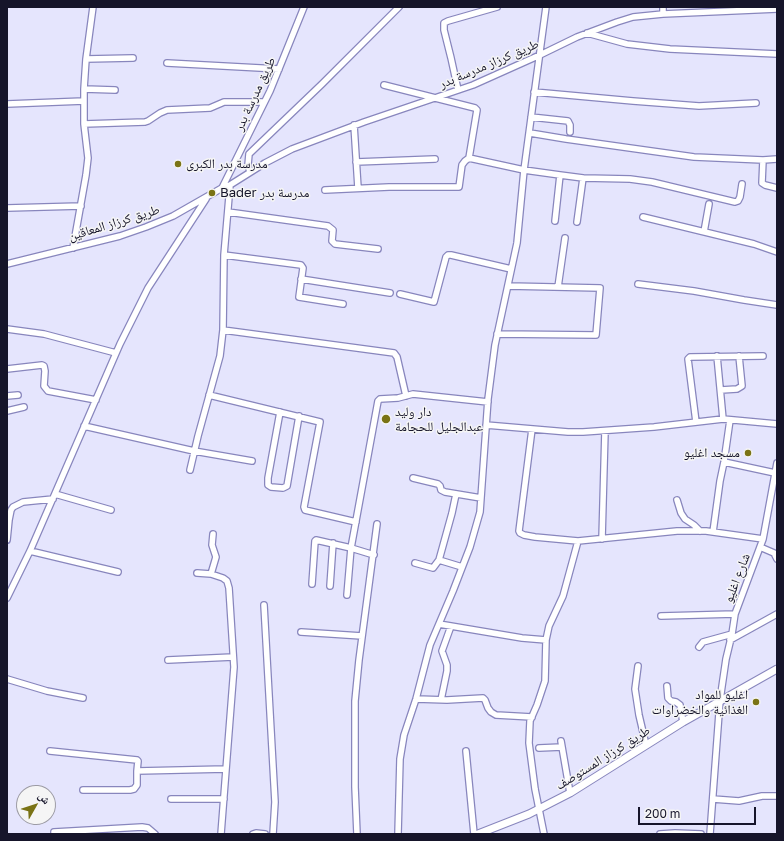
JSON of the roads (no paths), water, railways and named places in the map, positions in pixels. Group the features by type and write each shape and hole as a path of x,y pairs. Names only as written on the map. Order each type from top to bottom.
{"main road":[{"name":"طريق كرزاز المستوصف","path":"478,834 538,810 570,793 683,722 777,669"}],"street":[{"path":"73,248 88,158 84,124 84,89 86,59 93,7"},
{"name":"طريق مدرسة بدر","path":"222,188 279,69 304,7"},
{"path":"250,172 248,165 249,154 322,84 398,7"},
{"path":"458,90 444,30 444,23 497,7"},
{"path":"398,834 401,752 405,729 416,699 430,645 462,567 480,512 488,402 497,334 517,243 524,170 546,7"},
{"path":"663,7 663,14"},
{"name":"طريق كرزاز مدرسة بدر","path":"222,188 230,185 292,149 354,125 458,90 587,33 633,18 693,10 777,10"},
{"path":"587,33 627,44 670,49 777,54"},
{"path":"86,59 133,58"},
{"path":"167,62 279,69"},
{"path":"325,190 358,188 459,187 462,165 465,160 469,158 477,110 475,108 384,85"},
{"path":"84,89 115,90"},
{"path":"534,92 633,102 700,106 756,103"},
{"path":"7,104 84,101"},
{"path":"84,124 145,122 160,112 167,110 210,108 224,102 264,102"},
{"path":"531,117 568,121 570,125 570,132"},
{"path":"354,125 358,188"},
{"path":"530,132 566,139 694,157 762,160 777,159"},
{"path":"469,158 524,170 560,175 583,178 630,179 652,182 735,202 738,201 740,197 742,184"},
{"path":"356,162 435,159"},
{"path":"762,160 762,183 777,188"},
{"path":"555,221 560,175"},
{"path":"577,222 583,178"},
{"path":"190,470 208,395 220,356 223,330 224,255 230,185"},
{"name":"طريق كرزاز المعاقين","path":"7,264 120,236 146,227 173,216 222,188"},
{"path":"7,598 54,497 116,352 148,288 207,197"},
{"path":"704,232 709,204"},
{"path":"7,208 80,206"},
{"path":"228,212 328,226 333,230 332,241 335,244 378,249"},
{"path":"643,217 754,244 777,252"},
{"path":"558,287 565,238"},
{"path":"400,294 434,302 446,257 451,254 511,269"},
{"path":"224,255 301,265 303,268 299,297 343,304"},
{"path":"301,279 390,293"},
{"path":"638,284 694,291 777,305"},
{"path":"497,334 595,336 600,288 508,286"},
{"path":"7,329 44,334 116,352"},
{"path":"223,330 394,353 397,357 406,396"},
{"path":"717,356 724,419"},
{"path":"720,390 737,389 742,386 739,356"},
{"path":"696,422 688,359 692,357 763,356"},
{"path":"7,369 42,364 45,371 44,386 48,391 96,400"},
{"path":"347,595 351,548 378,402 380,399 413,394 488,402"},
{"path":"7,396 18,395"},
{"path":"208,395 319,421 321,423 304,507 305,510 356,522"},
{"path":"7,411 24,407"},
{"path":"280,412 268,478 268,485 271,487 283,488 287,486 299,416"},
{"path":"486,424 568,432 654,427 724,419 777,424"},
{"path":"713,532 730,420"},
{"path":"84,426 194,452 252,462"},
{"path":"532,429 519,531 524,536 578,541 677,531 700,531 763,539"},
{"path":"602,539 605,430"},
{"path":"724,462 775,473"},
{"name":"شارع اغليو","path":"710,834 720,700 726,659 735,614 763,539 777,463"},
{"path":"413,478 436,483 440,486 441,490 445,492 481,498"},
{"path":"415,563 433,568 439,560 456,494"},
{"path":"7,540 9,520 13,507 24,502 54,497 110,510"},
{"path":"677,500 681,513 685,519 700,531"},
{"path":"357,834 355,787 355,701 377,524"},
{"path":"211,574 216,557 212,545 213,534"},
{"path":"312,584 315,541 318,540 333,543 374,555"},
{"path":"544,834 538,810 529,742 530,721 537,705 544,681 546,640 551,621 563,596 578,541"},
{"path":"330,586 333,543"},
{"path":"760,547 774,553 777,559"},
{"path":"30,551 118,572"},
{"path":"439,560 462,567"},
{"path":"197,573 211,574 223,578 227,581 229,588 234,667 221,834"},
{"path":"264,606 275,802 273,834"},
{"path":"662,616 735,614"},
{"path":"699,647 703,642 731,637 777,614"},
{"path":"439,624 522,638 546,640"},
{"path":"441,700 447,671 447,665 442,651 451,626"},
{"path":"301,632 362,636"},
{"path":"168,660 233,657"},
{"path":"638,666 635,688 646,745"},
{"path":"7,679 47,691 83,698"},
{"path":"667,686 668,698 680,705 683,722"},
{"path":"416,699 441,700 483,698 491,712 496,715 532,717"},
{"path":"539,748 562,744 570,793"},
{"path":"50,751 138,761 136,784 134,789 83,790"},
{"path":"466,751 474,834"},
{"path":"137,771 226,769"},
{"path":"713,799 739,801 762,796 777,796"},
{"path":"171,799 224,799"},
{"path":"54,832 142,827 148,828 155,834"},
{"path":"254,834 265,834"},
{"path":"660,834 701,834"}],"place":[{"name":"مدرسة بدر الكبرى","path":"178,164"},
{"name":"Bader مدرسة بدر","path":"212,193"},
{"name":"دار وليد عبدالجليل للحجامة","path":"386,419"},
{"name":"مسجد اغليو","path":"748,453"},
{"name":"اغليو للمواد الغذائية والخضراوات","path":"756,702"}]}
